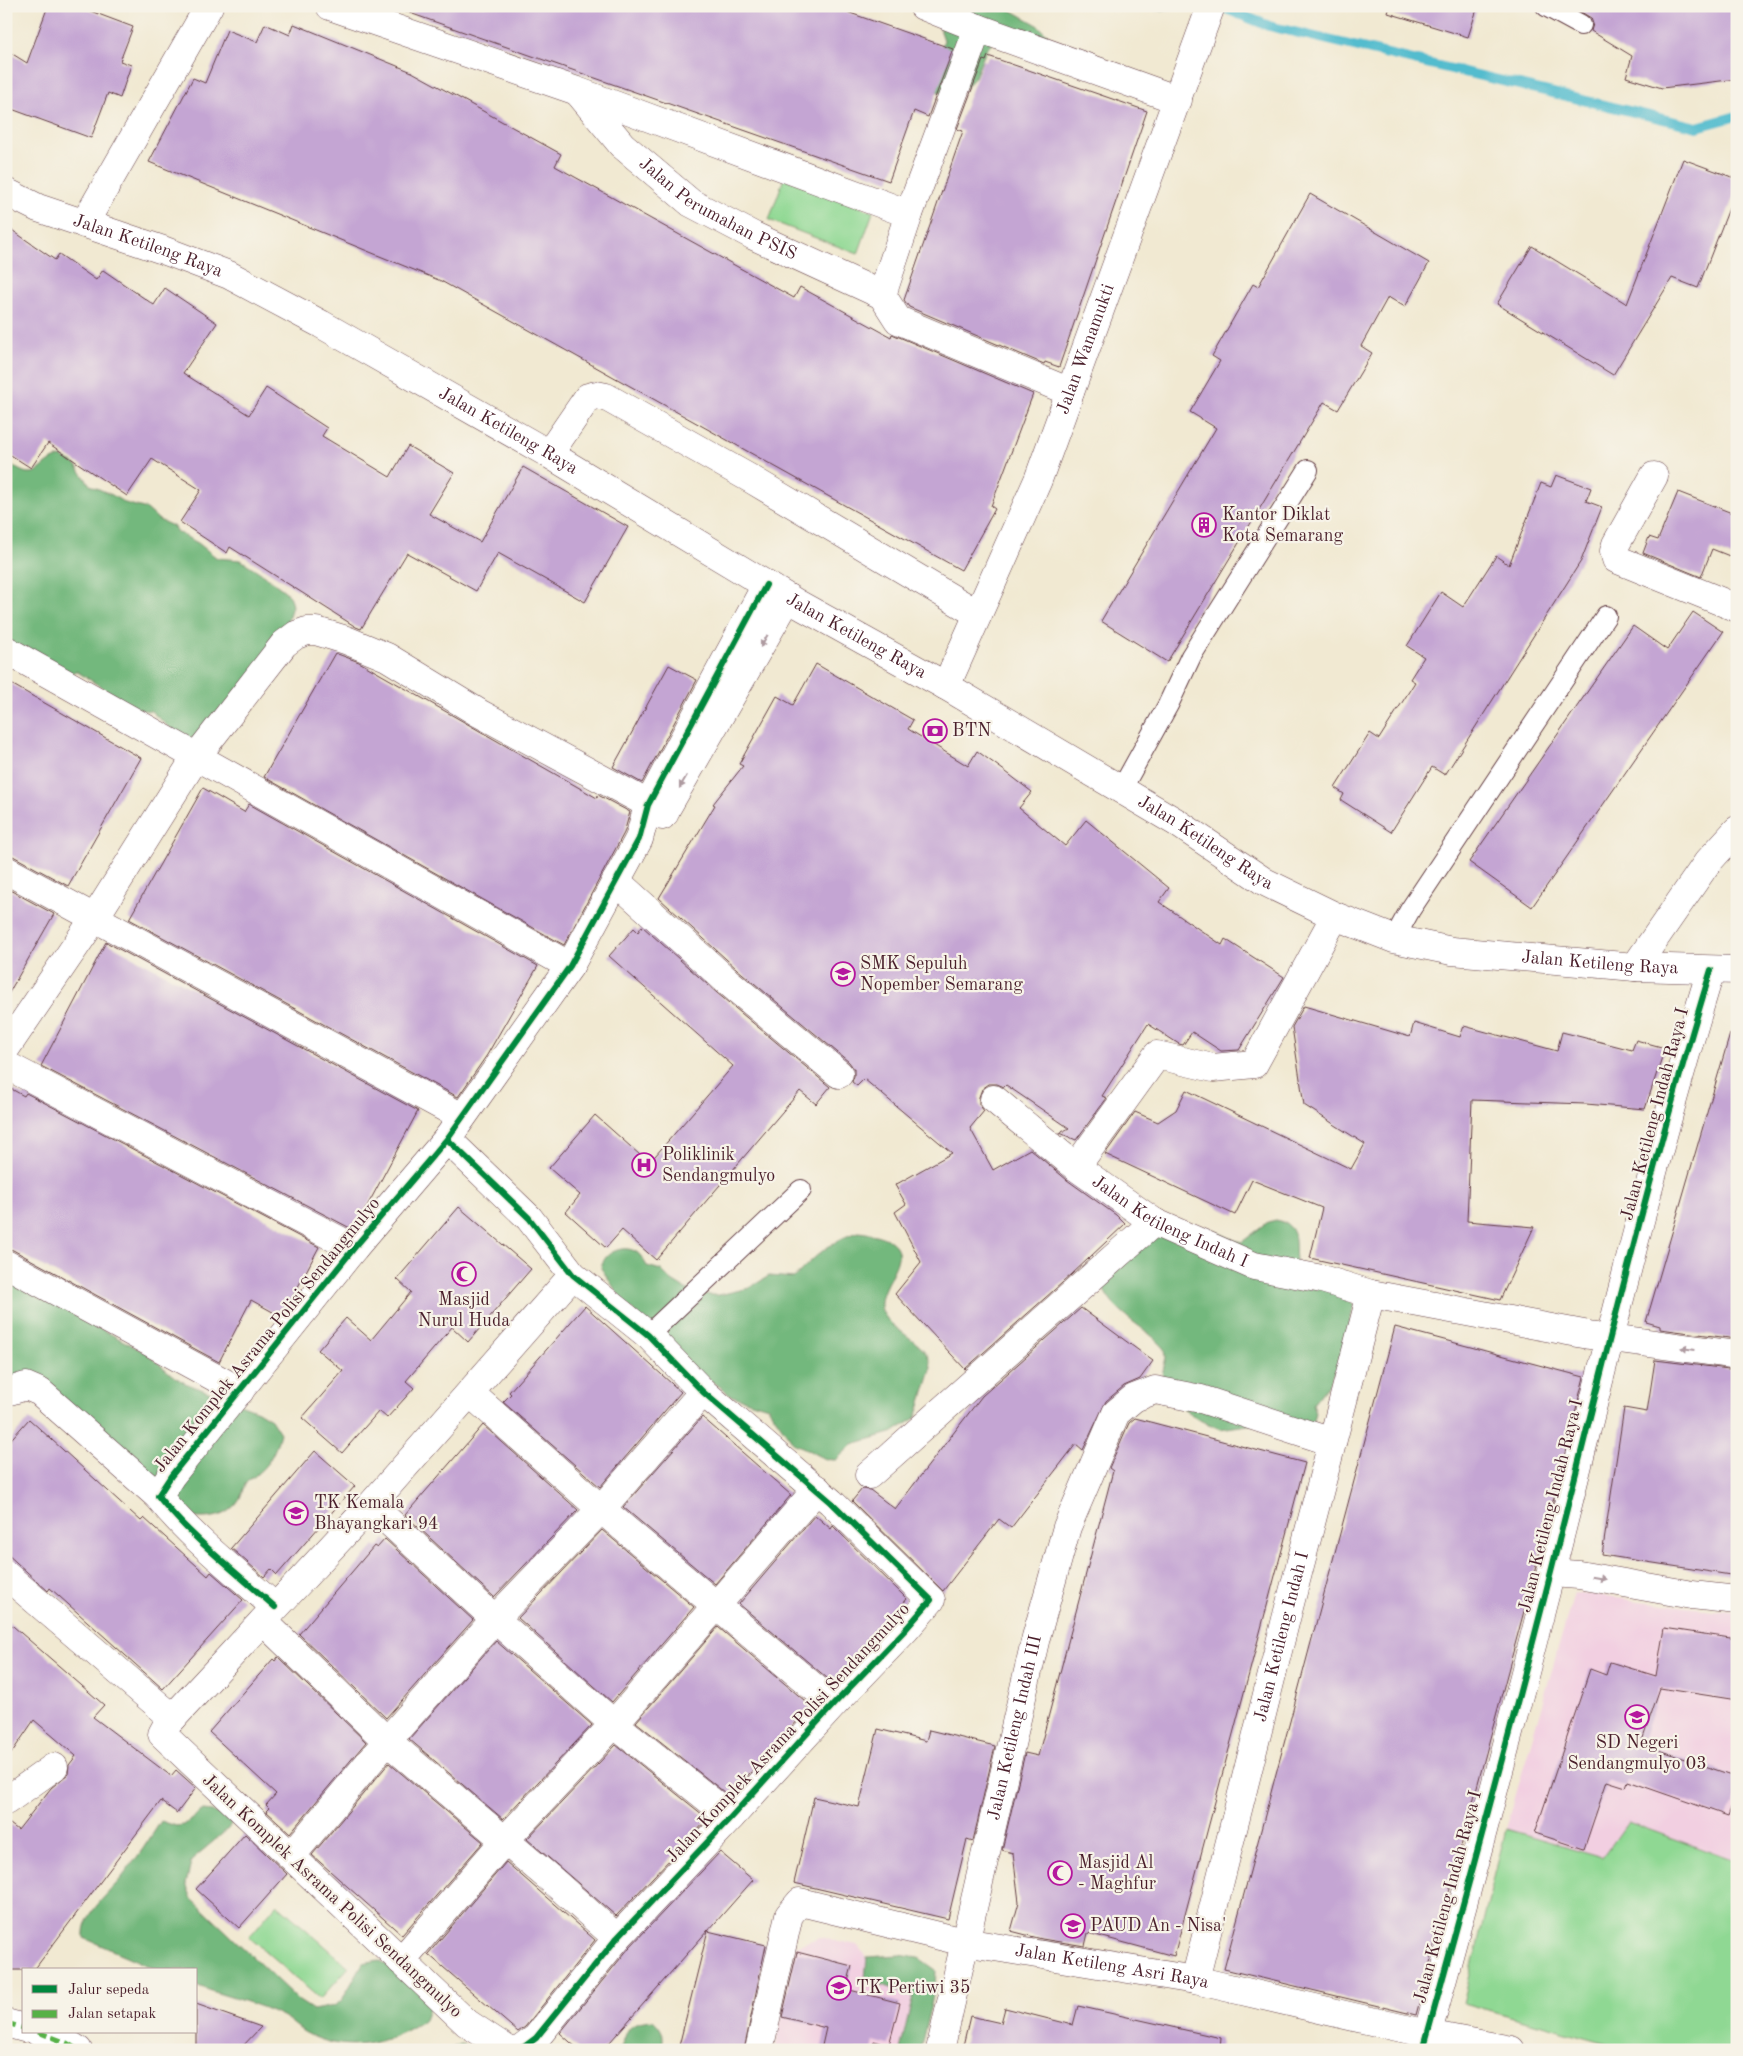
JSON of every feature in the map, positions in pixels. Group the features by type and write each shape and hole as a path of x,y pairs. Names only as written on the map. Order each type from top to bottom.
{"street":[{"path":"84,224 209,6"},
{"path":"330,6 577,91 909,214"},
{"path":"923,6 978,28 1182,89"},
{"name":"Jalan Wanamukti","path":"946,686 1038,480 1211,6"},
{"path":"978,28 909,214 882,295 898,320 1070,392"},
{"name":"Jalan Perumahan PSIS","path":"577,91 622,145 691,203 754,236 882,295"},
{"name":"Jalan Ketileng Raya","path":"6,192 38,208 229,275 456,400 777,591 946,686 1176,822 1265,882 1335,916 1394,939 1452,951 1635,967 1724,970"},
{"path":"549,454 588,397 596,395 606,397 751,479 978,614"},
{"path":"1654,476 1616,544 1614,552 1616,559 1737,608"},
{"name":"Jalan Komplek Asrama Polisi Sendangmulyo","path":"617,1938 387,1741 169,1510 158,1496 171,1476 354,1248 447,1139 570,966 777,591"},
{"path":"6,1048 94,918 196,757 284,644 296,635 307,631 316,631 346,640 379,654 478,713 657,809"},
{"path":"6,650 570,966"},
{"path":"1635,967 1707,863 1737,830"},
{"path":"6,870 462,1117"},
{"path":"616,881 727,981 839,1074"},
{"path":"1076,1167 1157,1055 1213,1068 1254,1064 1335,916"},
{"name":"Jalan Ketileng Indah Raya I","path":"1425,2042 1551,1573 1609,1337 1688,1044 1724,970"},
{"path":"6,1065 354,1248"},
{"name":"Jalan Ketileng Indah I","path":"994,1099 1076,1167 1154,1222 1254,1266 1322,1279 1371,1294 1589,1335 1737,1355"},
{"name":"Jalan Komplek Asrama Polisi Sendangmulyo","path":"447,1139 530,1218 573,1275 648,1335 702,1392 817,1489 931,1600 617,1938 536,2038 520,2050"},
{"path":"869,1475 1154,1222"},
{"path":"6,1264 240,1391"},
{"path":"168,1727 269,1614 371,1505 573,1275"},
{"name":"Jalan Ketileng Indah I","path":"1195,1980 1371,1294"},
{"path":"6,1392 26,1386 40,1392 158,1496"},
{"name":"Jalan Ketileng Indah III","path":"940,2050 1036,1637 1067,1527 1116,1413 1134,1398 1155,1390 1201,1399 1332,1442"},
{"path":"292,1855 387,1741 495,1620 600,1509 702,1392"},
{"path":"470,1393 600,1509 834,1704"},
{"path":"401,1961 504,1841 614,1724 817,1489"},
{"path":"371,1505 495,1620 614,1724 731,1817"},
{"path":"1551,1573 1579,1575 1692,1595 1737,1600"},
{"name":"Jalan Komplek Asrama Polisi Sendangmulyo","path":"6,1575 168,1727 292,1855 401,1961 467,2023 508,2050"},
{"path":"6,1802 54,1767"},
{"name":"Jalan Ketileng Asri Raya","path":"759,2050 789,1915 796,1905 804,1903 964,1942 1195,1980 1425,2042 1510,2050"},
{"path":"6,2023 22,2027"},
{"path":"43,2034 67,2043 78,2050"}],"lane":[{"path":"1546,6 1581,25"},
{"path":"1121,790 1168,705 1191,656 1308,470"},
{"path":"1394,939 1416,902 1606,616"},
{"path":"648,1335 801,1190"}],"shaded area":[{"name":"SD Negeri Sendangmulyo 03","path":"1574,1593 1737,1613 1737,1862 1628,1822 1603,1857 1506,1829"},
{"name":"TK Pertiwi 35","path":"820,1937 857,1945 867,1957 865,1979 913,1996 900,2050 775,2050 796,1946"}],"green space":[{"path":"909,6 978,6 993,11 1009,9 1036,24 1047,34 1052,49 997,37 987,48 975,77 966,88 952,96 936,91 939,55 944,40 938,23"},
{"path":"1136,6 1182,6 1163,11"},
{"path":"784,178 873,212 858,254 769,220"},
{"path":"61,457 75,464 90,485 125,503 147,509 159,520 173,526 177,532 198,543 217,558 241,560 286,592 290,598 292,606 285,629 221,732 184,741 151,711 136,709 76,671 68,674 6,659 6,465 26,473 33,473 51,460"},
{"path":"1276,1220 1290,1227 1293,1232 1297,1265 1342,1284 1354,1306 1340,1363 1328,1385 1313,1404 1316,1412 1312,1429 1254,1424 1220,1429 1197,1419 1172,1399 1161,1380 1166,1357 1165,1349 1115,1307 1103,1288 1115,1269 1136,1246 1188,1224 1211,1229 1242,1242 1268,1222"},
{"path":"859,1232 883,1237 895,1245 898,1254 896,1265 884,1290 881,1302 883,1313 895,1327 925,1353 930,1361 931,1370 916,1418 894,1432 853,1444 836,1460 819,1456 794,1444 768,1407 729,1395 724,1389 689,1368 622,1300 601,1268 606,1258 615,1251 621,1249 633,1250 638,1253 647,1266 661,1270 672,1281 685,1289 710,1295 719,1295 749,1288 769,1276 794,1278 815,1257 831,1245 840,1239"},
{"path":"6,1283 19,1285 148,1354 172,1375 185,1383 258,1411 271,1419 280,1433 275,1450 270,1460 246,1483 235,1505 229,1511 215,1517 182,1516 50,1407 6,1392"},
{"path":"203,1810 212,1811 232,1822 228,1829 196,1856 191,1863 186,1884 192,1899 299,2001 313,2010 334,2006 342,2000 363,1963 379,1960 402,1974 430,2005 425,2019 411,2028 381,2041 351,2045 335,2043 304,2032 272,2011 198,1986 198,1968 153,1968 84,1938 87,1921 92,1913 143,1849 161,1821 176,1826 184,1825"},
{"path":"1628,1822 1737,1862 1737,2050 1631,2050 1463,2003 1506,1829 1603,1857"},
{"path":"277,1904 349,1967 320,1999 249,1937"},
{"path":"899,1955 919,1958 936,1970 935,1987 920,2050 900,2050 913,1996 865,1979 867,1957"},
{"path":"653,2020 659,2027 663,2038 660,2050 620,2050 627,2031 633,2025 638,2022"},
{"path":"461,2044 479,2050 448,2050"}],"building":[{"path":"48,6 77,6 133,27 120,61 131,65 120,98 108,93 91,138 6,107 6,50 27,63"},
{"path":"405,6 830,6 953,49 928,117 914,111 889,181 404,11"},
{"path":"1390,6 1478,6 1468,37 1388,13"},
{"path":"1571,6 1737,6 1737,79 1662,88 1626,77 1632,56 1591,31 1593,24 1591,18"},
{"path":"265,24 290,35 294,24 412,72 561,154 555,166 794,298 800,287 891,337 892,334 1033,394 991,506 995,509 961,570 441,281 149,162 193,78 205,83 227,30 257,42"},
{"path":"988,56 1147,111 1059,367 1045,362 1044,364 909,307 904,300 963,131 957,129 983,60 986,61"},
{"path":"1683,159 1737,179 1737,188 1698,288 1672,278 1613,375 1497,304 1532,246 1627,304"},
{"path":"1310,194 1429,263 1405,307 1388,297 1361,346 1372,353 1338,410 1324,402 1167,662 1101,621 1216,428 1190,412 1220,361 1212,356 1253,284 1258,287"},
{"path":"6,226 55,260 59,254 96,280 103,270 154,305 165,288 217,323 183,373 249,415 266,388 327,428 322,436 390,477 408,446 454,473 429,514 480,542 523,467 628,527 585,602 498,553 476,591 407,553 361,629 356,627 230,547 227,553 180,522 201,490 152,459 127,496 48,443 31,468 6,452"},
{"path":"1556,475 1591,488 1586,501 1602,507 1581,561 1445,775 1432,767 1391,832 1341,800 1344,794 1335,788 1370,733 1379,739 1415,682 1410,679 1424,657 1407,646 1441,592 1463,607 1496,556 1509,565 1541,483 1551,487"},
{"path":"1678,492 1737,515 1737,559 1712,549 1701,577 1643,553 1649,537 1658,540"},
{"path":"1693,612 1723,632 1532,907 1469,862 1633,626 1667,650"},
{"path":"335,653 359,662 597,798 598,795 630,812 624,833 564,945 264,777"},
{"path":"816,664 913,720 908,729 968,766 977,751 1006,772 1032,792 1019,808 1065,846 1086,820 1169,888 1159,902 1222,945 1225,939 1284,977 1239,1050 1221,1051 1192,1032 1183,1045 1179,1044 1148,1024 1102,1096 1107,1098 1076,1140 1060,1133 1069,1128 1006,1085 1004,1087 997,1084 989,1084 982,1089 979,1104 984,1111 970,1128 993,1170 1030,1149 1125,1224 1071,1275 965,1369 895,1294 921,1262 895,1212 906,1204 895,1185 952,1153 864,1079 857,1086 852,1082 854,1069 849,1062 737,969 659,898 715,805 713,804 743,766 739,764 777,696 793,705"},
{"path":"669,665 697,680 642,783 613,767"},
{"path":"6,681 141,758 68,886 6,854"},
{"path":"203,788 244,812 249,804 538,966 487,1055 458,1097 129,919"},
{"path":"6,888 54,914 6,998"},
{"name":"Poliklinik Sendangmulyo","path":"642,926 717,993 830,1087 816,1104 800,1091 656,1260 622,1230 606,1248 566,1212 580,1195 549,1168 595,1115 649,1163 733,1066 609,956 634,928 638,932"},
{"path":"106,942 418,1111 364,1212 350,1228 41,1066"},
{"path":"1304,1006 1410,1037 1414,1023 1460,1037 1464,1026 1557,1051 1562,1032 1632,1050 1636,1040 1665,1048 1645,1109 1586,1104 1472,1100 1467,1221 1534,1227 1500,1300 1310,1258 1322,1208 1252,1180 1235,1215 1105,1154 1135,1112 1158,1122 1176,1110 1186,1090 1351,1169 1365,1144 1304,1105 1292,1027"},
{"path":"1730,1034 1737,1035 1737,1339 1660,1329 1660,1326 1646,1322"},
{"path":"6,1086 24,1096 26,1093 319,1247 289,1304 280,1316 251,1300 219,1362 13,1250 6,1248"},
{"path":"459,1207 531,1269 468,1342 452,1327 406,1381 414,1388 387,1418 379,1411 342,1453 302,1418 343,1371 318,1350 346,1318 371,1340 411,1292 397,1279"},
{"path":"585,1306 681,1392 600,1487 503,1402 511,1394 509,1392"},
{"path":"1081,1308 1153,1361 1140,1379 1124,1386 1106,1401 1083,1450 1076,1444 1011,1528 999,1519 943,1591 852,1501 862,1489 870,1490 895,1509 982,1396"},
{"path":"1395,1327 1584,1377 1547,1525 1416,2015 1224,1969"},
{"path":"1655,1360 1737,1370 1737,1576 1602,1555 1624,1408 1647,1412"},
{"path":"702,1417 791,1495 715,1584 623,1507"},
{"path":"1135,1418 1305,1463 1174,1956 1088,1933 1085,1946 1042,1939 1011,1931 1019,1902 1013,1853 1002,1850 1025,1753 1038,1756 1113,1471 1109,1468 1129,1423"},
{"path":"29,1419 141,1521 144,1518 208,1576 211,1572 243,1600 163,1689 50,1588 48,1591 6,1553 6,1445"},
{"path":"483,1425 578,1510 494,1597 405,1515"},
{"name":"TK Kemala Bhayangkari 94","path":"315,1451 355,1486 277,1575 271,1569 264,1577 231,1548"},
{"path":"815,1515 831,1529 833,1526 907,1599 833,1683 739,1604"},
{"path":"602,1530 694,1607 612,1702 518,1618"},
{"path":"385,1539 473,1620 386,1718 299,1634 374,1546 377,1548"},
{"path":"6,1620 104,1705 93,1717 171,1776 176,1770 196,1788 177,1813 161,1801 36,1968 22,1968 22,1970 6,1970 6,1821 18,1830 51,1788 68,1774 69,1765 76,1756 34,1720 6,1761"},
{"path":"718,1627 811,1706 729,1796 636,1722"},
{"path":"1664,1628 1737,1639 1737,1700 1660,1688 1641,1744 1737,1777 1737,1792 1728,1816 1628,1781 1626,1787 1607,1781 1584,1849 1535,1833 1590,1669 1606,1675 1610,1662 1656,1676"},
{"path":"496,1641 592,1725 503,1819 409,1739"},
{"path":"278,1657 366,1742 290,1833 266,1811 269,1808 266,1805 276,1794 209,1732 273,1659 275,1661"},
{"path":"878,1729 926,1741 929,1730 995,1746 973,1841 967,1839 948,1919 794,1883 814,1797 859,1807"},
{"path":"616,1745 708,1819 616,1916 527,1839"},
{"path":"389,1763 483,1842 402,1935 312,1855"},
{"path":"245,1834 287,1874 239,1928 196,1889"},
{"path":"720,1852 753,1880 708,1931 766,1945 744,2050 678,2050 708,1930 603,2050 579,2050 560,2033 629,1948"},
{"path":"506,1862 595,1940 525,2027 518,2032 428,1954"},
{"name":"TK Pertiwi 35","path":"797,1952 852,1966 846,1989 900,2003 889,2045 874,2041 872,2050 821,2050 826,2028 782,2017"},
{"path":"198,2005 261,2027 239,2050 196,2050"},
{"path":"1078,2006 1221,2038 1220,2050 962,2050 970,2016 1001,2023 1005,2008 1073,2025"}],"waterway":[{"path":"1219,6 1269,26 1697,127 1737,116"}],"marked path":[{"path":"6,2023 22,2027"},
{"path":"43,2034 67,2043 78,2050"}],"cycle path":[{"path":"275,1607 199,1540 158,1496 171,1476 354,1248 447,1139 570,966 639,839 648,805 766,585"},
{"path":"1423,2050 1520,1692 1647,1194 1711,970"},
{"path":"447,1139 529,1218 573,1275 648,1335 703,1392 831,1502 931,1600 617,1938 536,2038 520,2050"}],"place":[{"name":"Kantor Diklat Kota Semarang","path":"1204,525"},
{"name":"BTN","path":"935,731"},
{"name":"SMK Sepuluh Nopember Semarang","path":"843,974"},
{"name":"Poliklinik Sendangmulyo","path":"644,1165"},
{"name":"Masjid Nurul Huda","path":"464,1274"},
{"name":"TK Kemala Bhayangkari 94","path":"296,1513"},
{"name":"SD Negeri Sendangmulyo 03","path":"1637,1717"},
{"name":"Masjid Al - Maghfur","path":"1060,1873"},
{"name":"PAUD An - Nisa'","path":"1073,1926"},
{"name":"TK Pertiwi 35","path":"839,1988"}]}
